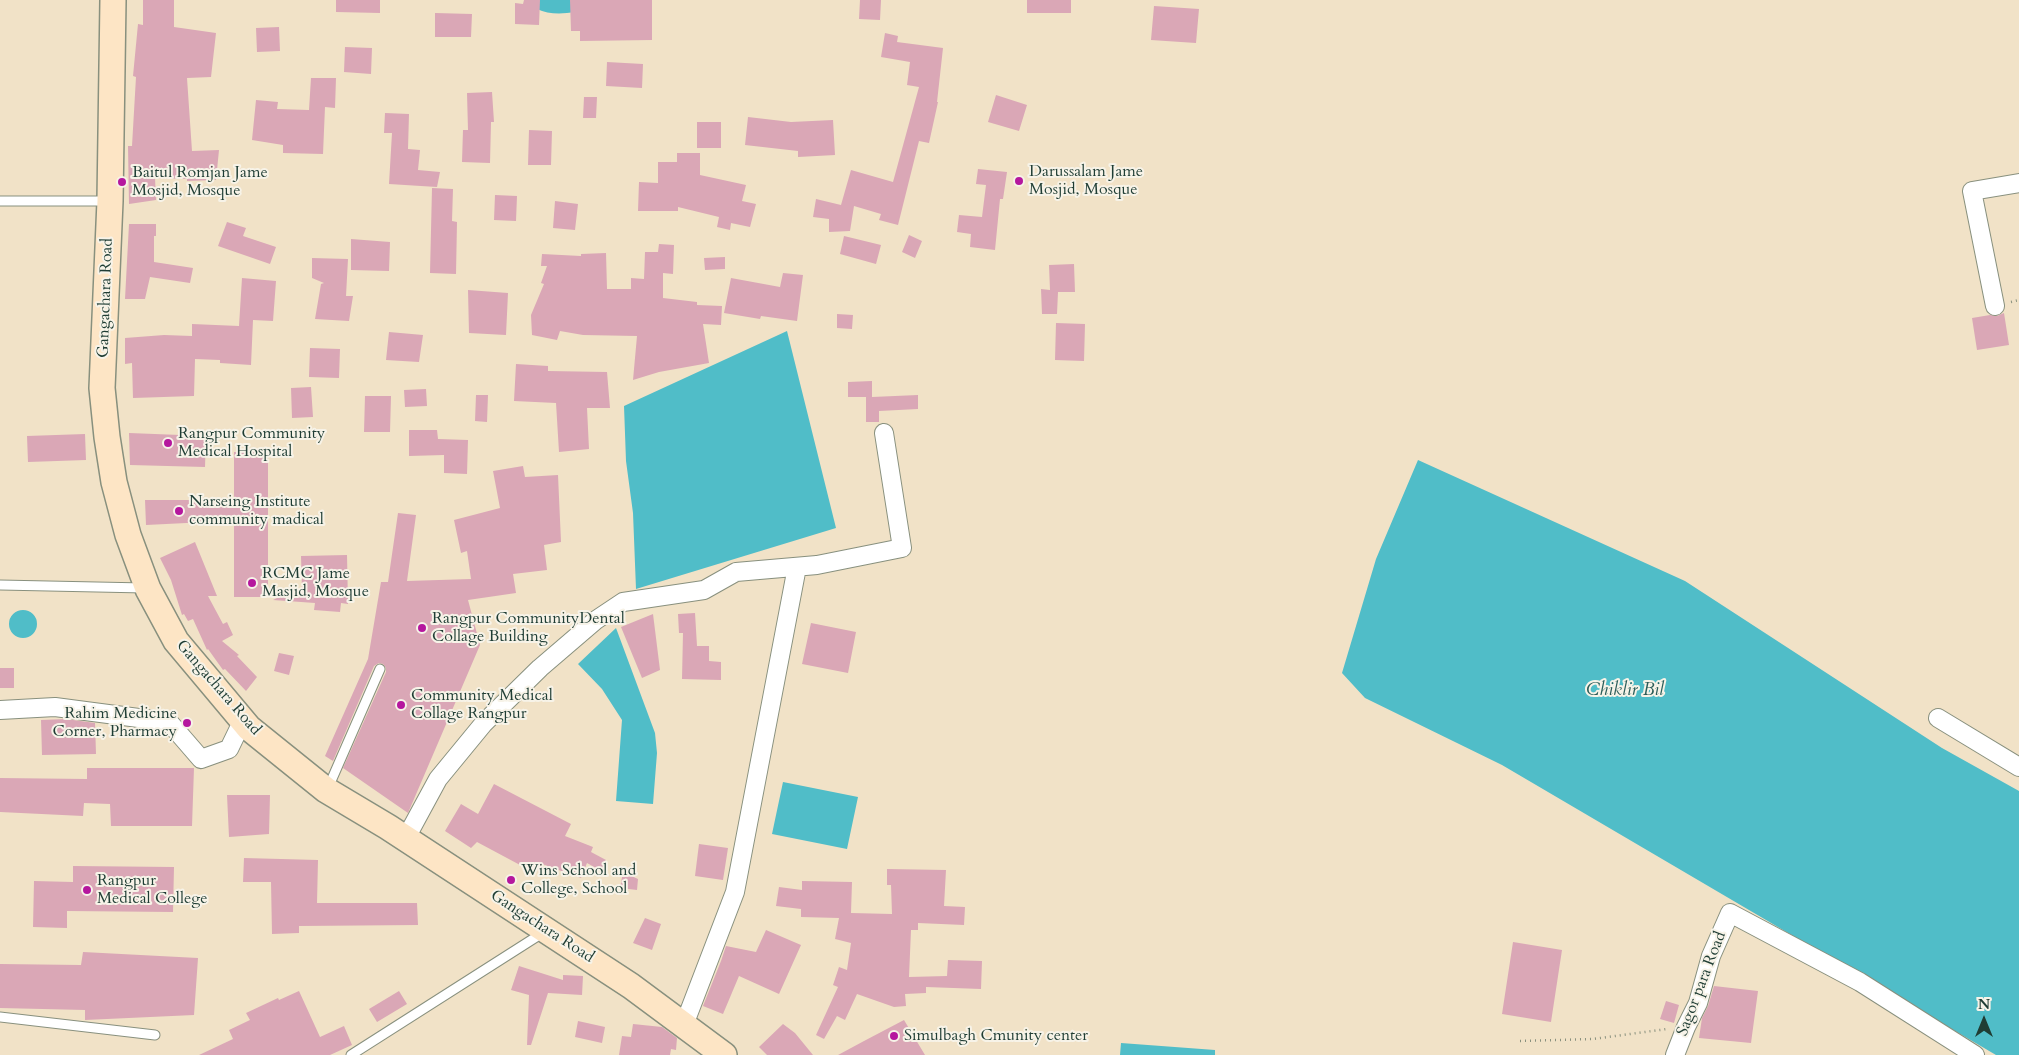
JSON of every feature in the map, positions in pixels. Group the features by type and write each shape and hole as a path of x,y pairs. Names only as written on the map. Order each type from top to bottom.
{"main road":[{"name":"Gangachara Road","path":"113,0 110,202 102,388 114,482 128,536 148,588 176,641 249,728 326,790 406,838 631,986 724,1055"}],"street":[{"path":"1995,306 1972,191 2019,183"},
{"path":"406,838 438,779 484,723 540,668 596,620 623,602 704,590 736,572 817,565 902,548 884,433"},
{"path":"684,1025 734,892 761,764 798,567"},
{"path":"0,710 55,707 169,722 200,758 229,749 242,720"},
{"path":"1938,718 2019,767"},
{"name":"Sagor para Road","path":"1675,1055 1698,1003 1711,956 1730,912 1860,982 1974,1055"}],"lane":[{"path":"0,201 110,202"},
{"path":"0,585 148,588"},
{"path":"326,790 380,669"},
{"path":"351,1055 546,930"},
{"path":"0,1017 155,1035"}],"path":[{"path":"1520,1041 1593,1039 1686,1027"}],"water":[{"path":"534,0 623,0 580,11 557,14 537,9"},
{"path":"787,331 836,528 636,589 633,513 626,461 624,406"},
{"name":"Chiklir Bil","path":"1418,460 1685,581 1942,748 2019,791 2019,1055 1996,1055 1502,765 1365,698 1342,673 1376,559"},
{"path":"23,610 33,614 37,624 33,634 23,638 13,634 9,624 13,614"},
{"path":"616,628 655,733 657,753 653,804 616,801 622,720 602,689 578,664"},
{"path":"783,782 858,797 847,849 772,834"},
{"path":"1121,1043 1215,1050 1215,1055 1120,1055"}],"building":[{"path":"143,0 174,0 174,27 216,33 211,77 187,78 192,151 219,150 216,180 187,181 187,179 155,178 156,200 129,204 128,146 132,146 136,77 133,76 138,24 143,25"},
{"path":"336,0 380,0 380,13 336,12"},
{"path":"524,0 540,0 539,25 515,24 515,3 523,4"},
{"path":"570,0 652,0 652,40 580,41 580,31 571,31"},
{"path":"860,0 881,0 880,20 859,19"},
{"path":"1027,0 1071,0 1071,13 1027,13"},
{"path":"1154,6 1199,9 1196,43 1151,40"},
{"path":"435,13 472,14 471,37 435,37"},
{"path":"279,27 280,51 257,52 256,28"},
{"path":"885,33 898,36 897,42 943,48 938,102 929,143 919,141 898,225 879,220 881,214 854,206 850,231 829,232 829,219 813,217 816,199 841,205 851,170 893,182 919,87 907,85 910,62 881,57"},
{"path":"345,47 372,48 371,74 344,72"},
{"path":"607,62 643,64 642,88 606,86"},
{"path":"311,78 336,78 335,108 325,107 323,154 283,153 283,145 252,140 256,100 278,102 277,109 309,110"},
{"path":"492,92 494,122 491,122 490,163 462,162 463,130 468,130 467,93"},
{"path":"996,95 1027,105 1019,131 988,122"},
{"path":"584,97 597,97 596,118 583,118"},
{"path":"385,113 409,114 408,149 420,150 418,170 440,172 437,187 389,184 392,133 384,133"},
{"path":"748,117 791,122 833,120 835,155 798,157 798,151 745,145"},
{"path":"697,122 721,122 721,148 697,148"},
{"path":"529,130 552,131 551,165 528,165"},
{"path":"677,153 700,153 700,175 746,185 742,201 756,204 750,227 731,223 730,230 717,227 719,217 678,207 678,211 638,211 639,182 658,183 658,162 677,162"},
{"path":"978,169 1007,172 1003,199 1000,199 995,250 970,247 971,234 957,232 959,215 982,217 986,185 976,184"},
{"path":"432,188 453,189 452,221 457,222 456,274 430,273"},
{"path":"495,195 517,196 516,221 494,220"},
{"path":"555,201 578,204 575,230 553,228"},
{"path":"227,222 246,228 243,236 276,247 270,264 218,246"},
{"path":"129,224 156,224 154,262 193,268 190,283 150,277 145,299 125,299"},
{"path":"909,235 922,241 915,258 902,252"},
{"path":"844,236 881,245 876,264 840,254"},
{"path":"351,239 390,242 389,271 351,270"},
{"path":"659,244 674,245 673,274 663,273 663,298 697,302 697,305 722,306 721,325 703,324 709,363 659,372 633,380 637,336 583,335 560,331 557,340 532,335 531,315 544,284 541,283 547,266 541,266 542,254 581,256 581,254 606,253 607,289 631,289 631,278 644,279 645,252 658,252"},
{"path":"725,257 725,269 705,270 704,258"},
{"path":"312,258 348,259 346,296 353,296 349,321 315,319 321,284 324,283 312,278"},
{"path":"1074,264 1075,292 1058,292 1057,314 1042,314 1041,289 1050,290 1049,265"},
{"path":"783,273 803,275 797,321 761,316 760,319 724,313 731,278 780,287"},
{"path":"242,278 276,281 273,321 253,320 251,365 220,363 220,360 195,359 194,396 133,398 132,363 125,364 125,338 164,335 192,336 192,324 239,326"},
{"path":"468,290 508,293 506,335 469,333"},
{"path":"2004,313 2009,345 1977,350 1972,318 1990,315 1997,316"},
{"path":"837,314 853,315 852,329 837,328"},
{"path":"1056,323 1085,324 1084,361 1055,360"},
{"path":"389,332 423,335 419,362 386,360"},
{"path":"310,348 340,349 339,378 309,377"},
{"path":"516,364 548,366 548,371 607,372 610,408 587,408 589,449 559,452 556,403 514,401"},
{"path":"872,381 872,397 918,395 918,409 879,411 879,422 866,422 866,397 848,397 848,382"},
{"path":"311,387 313,417 292,418 291,388"},
{"path":"426,389 427,406 405,407 404,390"},
{"path":"476,395 488,395 487,422 475,421"},
{"path":"365,396 391,396 390,432 364,432"},
{"path":"409,430 437,430 438,439 468,440 467,474 444,473 444,455 409,456"},
{"name":"Rangpur Community Medical Hospital","path":"129,433 206,436 205,467 130,465"},
{"path":"85,434 86,460 28,462 27,436"},
{"path":"234,452 268,452 268,597 234,597 234,526 247,520 146,525 145,500 234,500"},
{"name":"Community Medical Collage Rangpur","path":"523,466 525,477 558,475 561,542 544,545 547,570 513,574 516,593 468,600 480,645 408,813 343,768 386,672 383,664 379,663 374,666 333,761 325,756 368,659 381,582 388,582 398,513 416,515 407,581 471,579 467,551 461,553 454,520 500,508 493,471"},
{"path":"195,542 217,596 208,596 223,624 227,622 233,635 222,641 239,655 237,656 257,677 246,691 225,669 223,670 207,650 193,619 188,621 184,614 182,615 171,580 160,558"},
{"path":"347,555 348,604 341,603 340,612 314,610 315,603 273,600 295,589 302,590 301,556"},
{"path":"695,613 697,646 709,646 709,661 721,662 721,680 682,679 683,633 679,633 678,614"},
{"path":"653,614 660,670 642,678 621,627"},
{"path":"811,623 856,632 848,673 802,664"},
{"path":"279,653 294,656 289,675 274,671"},
{"path":"0,668 14,668 14,688 0,688"},
{"path":"66,719 95,723 96,754 42,755 41,720"},
{"path":"87,768 194,768 192,826 111,826 110,804 84,803 83,816 0,812 0,778 87,779"},
{"path":"494,784 571,824 565,836 593,847 591,852 606,860 603,872 587,863 581,878 542,864 535,873 477,842 471,848 445,831 461,804 478,814"},
{"path":"227,795 270,795 269,834 229,837"},
{"path":"699,844 728,848 723,880 695,876"},
{"path":"244,858 318,860 317,903 417,903 418,925 299,926 299,933 272,934 271,882 243,882"},
{"path":"73,866 174,867 173,912 67,911 67,928 33,927 34,881 73,882"},
{"path":"887,869 946,870 944,906 965,907 964,925 918,923 918,930 911,930 909,977 947,976 948,960 982,961 981,989 926,987 926,993 905,994 906,1006 894,1007 857,994 845,1020 837,1016 824,1039 816,1035 838,987 833,985 839,967 847,970 851,943 835,939 839,918 801,917 801,909 776,906 779,887 802,890 802,881 852,882 851,913 892,914 891,885 887,885"},
{"path":"623,872 638,879 637,890 620,888"},
{"path":"645,918 661,924 652,950 633,943"},
{"path":"766,930 801,945 779,994 739,976 723,1014 703,1006 726,946 756,952"},
{"path":"1513,942 1562,950 1551,1022 1502,1014"},
{"path":"83,952 198,958 194,1015 85,1020 85,1010 0,1008 0,964 81,965"},
{"path":"519,966 563,980 563,975 583,976 582,995 548,993 531,1045 527,1045 529,995 511,990"},
{"path":"1714,986 1758,991 1751,1043 1699,1038 1702,1018"},
{"path":"299,991 320,1037 344,1026 352,1045 330,1055 199,1055 233,1039 229,1030 250,1020 246,1013 278,998 279,1000"},
{"path":"399,991 407,1004 377,1022 369,1009"},
{"path":"1666,1001 1679,1005 1674,1023 1660,1019"},
{"name":"Simulbagh Cmunity center","path":"904,1020 925,1055 838,1055 864,1041"},
{"path":"578,1021 605,1027 602,1043 575,1037"},
{"path":"633,1024 662,1027 677,1038 676,1050 671,1049 670,1055 619,1055 622,1036 631,1037"},
{"path":"783,1024 795,1033 813,1055 767,1055 759,1047"}],"place":[{"name":"Darussalam Jame Mosjid, Mosque","path":"1019,181"},
{"name":"Baitul Romjan Jame Mosjid, Mosque","path":"122,182"},
{"name":"Rangpur Community Medical Hospital","path":"168,443"},
{"name":"Narseing Institute community madical","path":"179,511"},
{"name":"RCMC Jame Masjid, Mosque","path":"252,583"},
{"name":"Rangpur CommunityDental Collage Building","path":"422,628"},
{"name":"Community Medical Collage Rangpur","path":"401,705"},
{"name":"Rahim Medicine Corner, Pharmacy","path":"187,723"},
{"name":"Wins School and College, School","path":"511,880"},
{"name":"Rangpur Medical College","path":"87,890"},
{"name":"Simulbagh Cmunity center","path":"894,1036"}]}
